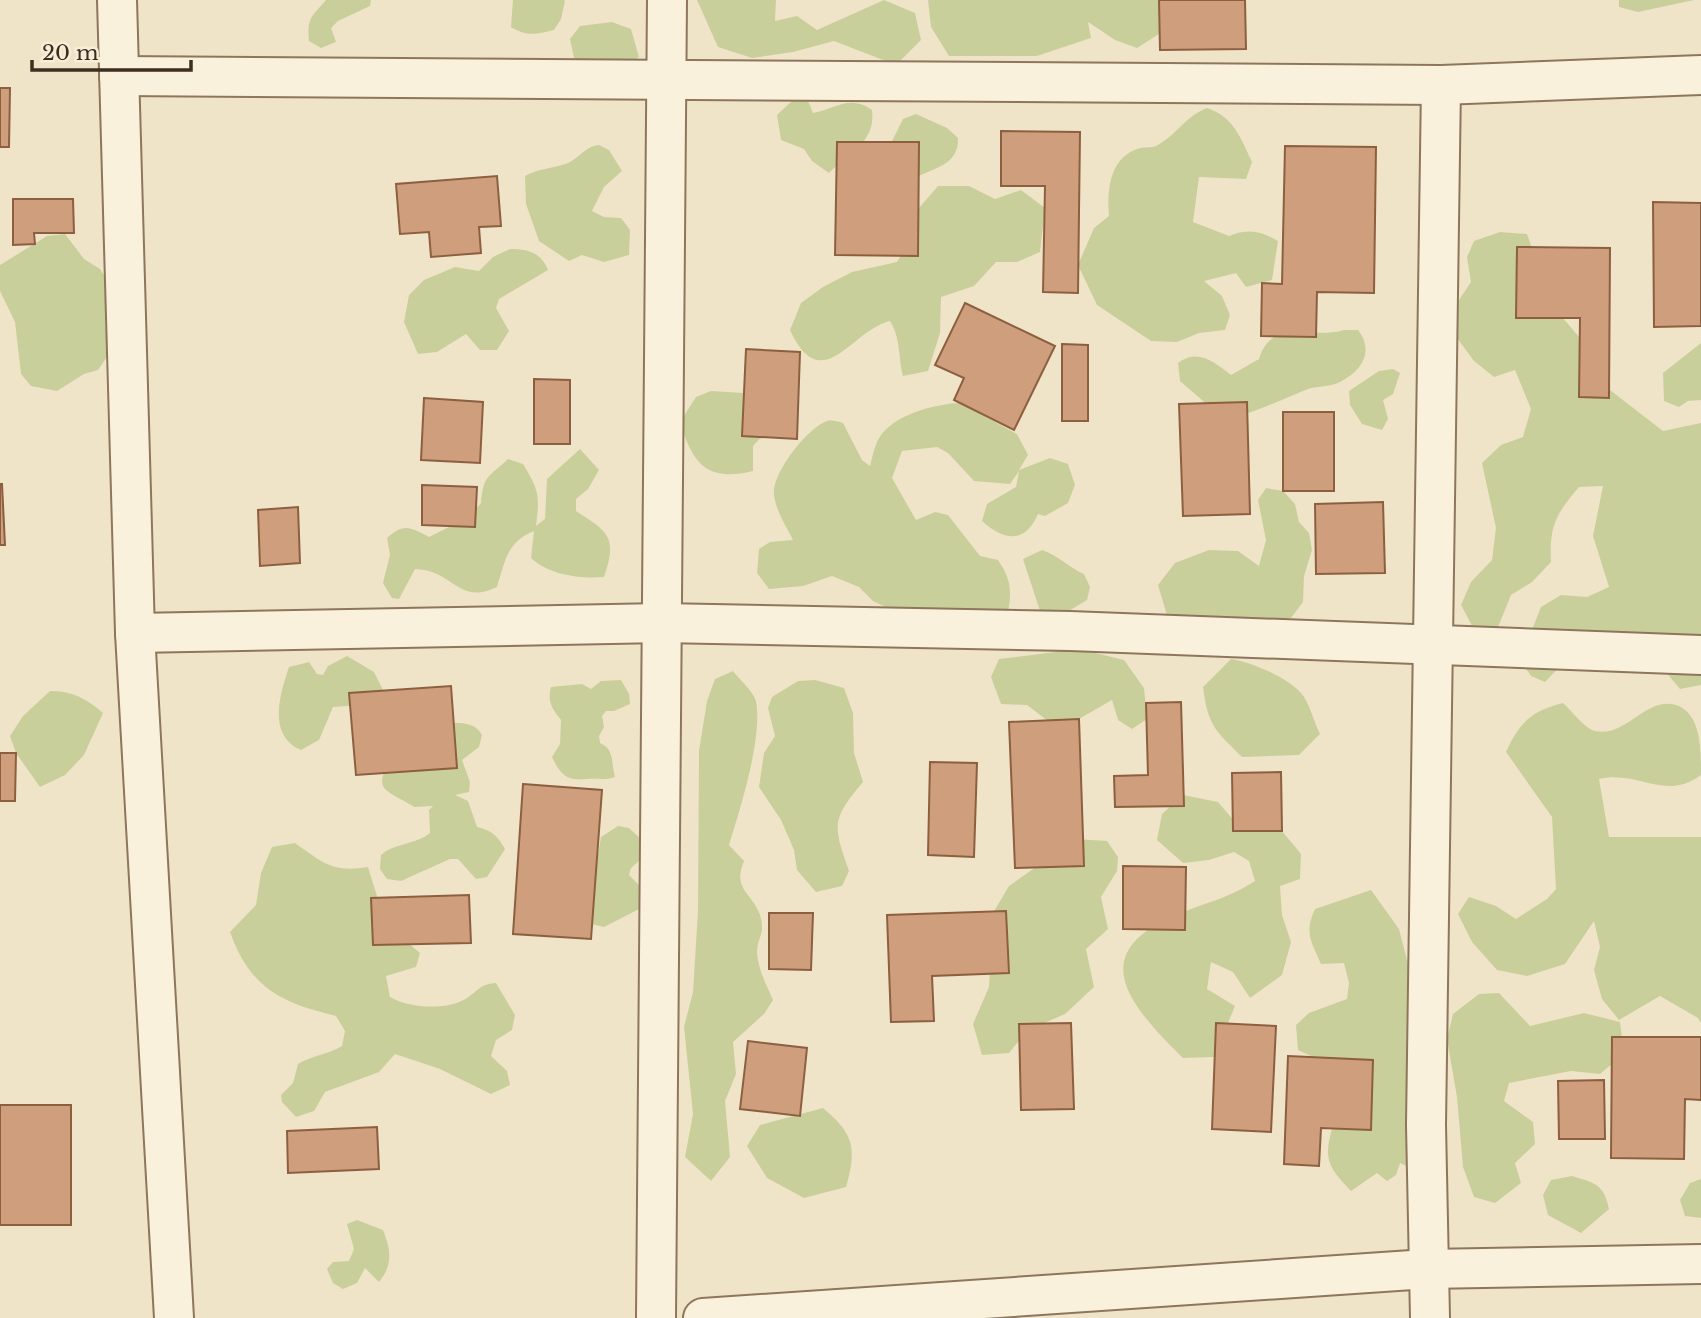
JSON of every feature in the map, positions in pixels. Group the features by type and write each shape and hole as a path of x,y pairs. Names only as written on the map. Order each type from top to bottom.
{"street":[{"path":"117,0 135,633 174,1318"},
{"path":"656,1318 667,0"},
{"path":"119,76 1441,85 1701,75"},
{"path":"1430,1318 1427,1269 1441,85"},
{"path":"135,633 662,623 1070,631 1701,655"},
{"path":"703,1318 1427,1269 1701,1264"}],"green space":[{"path":"326,0 371,0 370,6 338,21 331,28 336,42 321,48 309,41 309,26"},
{"path":"513,0 565,1 561,19 554,30 532,34 511,27"},
{"path":"697,0 776,0 775,21 797,16 817,30 884,0 915,13 921,40 896,65 834,41 793,52 752,58 718,47"},
{"path":"928,0 1168,0 1171,19 1159,34 1137,48 1115,40 1088,22 1091,38 1037,56 949,56 931,27"},
{"path":"1619,0 1694,0 1638,12 1619,7"},
{"path":"612,22 631,29 639,57 626,66 575,62 570,39 580,26"},
{"path":"792,101 808,101 813,113 842,104 864,105 872,110 870,130 860,146 829,173 812,161 804,149 781,140 777,115"},
{"path":"1207,108 1230,122 1252,162 1246,179 1199,177 1193,222 1229,236 1254,232 1278,241 1272,280 1246,287 1236,273 1204,281 1222,296 1230,315 1225,330 1199,333 1177,342 1151,341 1097,305 1078,265 1094,228 1109,216 1110,186 1115,168 1121,160 1137,149 1158,145"},
{"path":"916,114 947,128 958,138 951,159 919,176 888,149 903,119"},
{"path":"599,145 609,150 622,171 604,187 592,211 604,217 621,218 630,230 629,255 604,262 582,255 569,261 539,241 526,204 525,176 570,162 587,149"},
{"path":"938,186 969,186 995,199 1021,190 1045,208 1040,252 1017,262 996,262 974,286 941,297 940,333 928,371 903,376 898,341 890,321 825,360 814,359 802,350 790,330 801,303 823,287 852,272 897,262 918,227 919,208"},
{"path":"1500,232 1527,234 1552,305 1579,337 1588,373 1663,431 1701,423 1701,685 1680,689 1643,645 1578,648 1545,682 1531,676 1520,660 1541,607 1561,595 1587,597 1609,587 1593,536 1603,486 1579,487 1565,505 1553,530 1551,562 1532,582 1511,595 1494,637 1479,639 1461,605 1471,582 1492,560 1496,528 1482,463 1501,445 1523,437 1531,409 1515,370 1494,377 1474,361 1454,334 1459,300 1471,282 1467,257 1474,241"},
{"path":"65,234 84,259 100,269 107,280 111,351 98,370 84,374 57,391 31,386 21,374 15,322 0,291 0,265 47,236"},
{"path":"510,249 537,255 548,270 499,299 496,308 509,331 497,350 480,350 466,334 437,352 418,354 404,322 409,295 424,280 455,267 479,271 493,257"},
{"path":"1358,330 1365,345 1364,359 1355,372 1336,384 1308,389 1236,417 1225,420 1180,381 1178,363 1185,359 1206,358 1231,375 1259,359 1265,346 1282,334"},
{"path":"1701,343 1701,400 1688,401 1679,407 1664,401 1663,373"},
{"path":"1393,369 1400,373 1393,394 1383,400 1388,419 1382,430 1362,424 1350,405 1349,391 1379,371"},
{"path":"711,391 744,393 767,431 753,446 753,471 724,474 713,471 696,459 690,449 680,422 696,397"},
{"path":"960,403 1017,434 1028,455 1019,470 1050,458 1068,464 1075,485 1068,503 1045,516 1038,514 1027,531 1020,535 1006,535 998,533 982,521 987,504 1016,487 1019,471 1010,484 974,481 948,453 937,447 902,451 892,478 916,520 935,512 948,515 980,556 998,560 1009,585 1008,612 890,609 873,601 859,587 832,576 803,586 769,589 757,573 759,549 770,542 793,540 777,507 775,486 784,464 810,433 827,421 843,423 862,460 870,466 878,440 893,424 914,412"},
{"path":"580,449 599,470 588,489 576,499 576,511 603,530 610,544 604,577 565,575 538,564 531,558 534,531 525,535 508,553 497,587 484,592 473,592 464,590 439,575 415,569 399,599 392,598 383,583 390,555 387,538 393,533 407,528 429,537 467,518 481,503 483,487 488,477 508,459 523,464 535,487 538,500 536,526 545,519 547,479"},
{"path":"1266,488 1283,491 1295,504 1299,522 1309,533 1312,550 1304,576 1303,602 1291,618 1271,618 1257,632 1172,632 1158,585 1175,563 1209,550 1238,551 1259,566 1266,540 1258,500"},
{"path":"1042,550 1084,574 1090,587 1087,600 1062,615 1041,614 1023,559"},
{"path":"1079,649 1124,660 1144,688 1147,719 1132,729 1118,720 1112,700 1079,719 1079,726 1048,721 1027,705 1001,704 991,677 999,659"},
{"path":"347,656 374,672 383,690 363,705 333,707 319,740 301,750 290,743 280,724 280,701 289,667 309,662 317,674 323,675 328,666"},
{"path":"1231,659 1271,672 1299,690 1304,697 1320,734 1299,755 1242,757 1214,726 1207,711 1203,687"},
{"path":"733,671 754,697 757,716 749,773 729,845 744,861 740,878 742,885 760,915 762,931 757,953 773,1000 764,1014 733,1042 736,1074 725,1101 730,1157 711,1181 685,1157 693,1114 684,1027 693,992 698,911 699,751 707,701 715,679"},
{"path":"621,680 629,694 630,704 614,711 606,711 602,716 604,727 599,736 600,743 610,753 615,777 580,779 565,776 552,757 560,744 561,720 551,705 551,687 582,684 591,689 601,681"},
{"path":"815,680 844,688 853,713 854,753 863,782 845,805 838,824 840,843 849,871 842,886 816,892 797,870 794,850 781,820 759,787 764,753 775,736 768,708 772,697 798,681"},
{"path":"50,691 66,692 79,697 103,713 84,755 65,775 40,787 16,753 10,736 23,716"},
{"path":"1563,703 1582,723 1595,731 1617,728 1657,705 1668,704 1679,706 1686,711 1696,726 1700,744 1701,775 1688,783 1663,786 1627,778 1599,779 1609,837 1701,837 1701,1023 1698,1018 1660,996 1619,1020 1602,999 1594,970 1600,947 1594,921 1565,964 1527,976 1497,970 1472,942 1458,914 1469,897 1496,906 1516,919 1547,899 1556,889 1552,817 1506,752 1527,720 1542,710"},
{"path":"454,723 477,728 482,735 479,747 462,760 470,782 469,792 455,795 468,801 477,827 494,834 505,849 487,877 476,879 458,859 450,859 401,881 387,879 380,869 381,855 430,833 429,810 433,806 414,807 388,792 383,786 383,776 388,767 408,748"},
{"path":"1183,795 1218,802 1236,823 1282,831 1301,854 1300,879 1280,886 1282,915 1291,942 1282,975 1250,998 1233,972 1211,962 1207,989 1235,1006 1214,1057 1183,1058 1145,1016 1131,997 1124,978 1124,960 1134,942 1154,926 1229,895 1255,881 1249,861 1234,852 1209,860 1183,863 1157,840 1162,814"},
{"path":"618,826 629,828 646,844 641,859 631,868 629,875 643,889 643,907 604,927 587,923 601,837"},
{"path":"1076,839 1107,841 1118,857 1117,871 1101,897 1108,929 1086,949 1094,987 1065,1014 1028,1030 1009,1053 982,1055 973,1024 989,987 993,913 1009,886"},
{"path":"295,843 329,865 346,869 368,867 380,906 396,933 420,953 416,967 386,976 390,997 417,1006 449,1005 467,998 483,986 496,983 515,1015 512,1030 496,1040 491,1056 507,1071 510,1085 491,1094 440,1069 395,1054 379,1072 325,1092 314,1111 296,1117 282,1102 281,1095 293,1083 298,1064 342,1046 345,1031 336,1016 299,1005 270,990 258,980 247,967 230,932 256,905 261,873 272,847"},
{"path":"1371,890 1399,929 1415,991 1415,1170 1400,1163 1396,1175 1387,1181 1377,1173 1351,1191 1337,1176 1328,1156 1332,1129 1347,1122 1313,1057 1298,1050 1296,1025 1309,1013 1347,999 1349,983 1344,963 1321,964 1312,943 1309,931 1315,909"},
{"path":"1499,993 1530,1026 1584,1013 1620,1022 1624,1054 1600,1074 1571,1071 1509,1083 1504,1101 1533,1122 1535,1144 1515,1163 1521,1183 1495,1203 1474,1197 1463,1167 1457,1097 1447,1039 1453,1014 1479,994"},
{"path":"823,1108 847,1134 852,1152 849,1173 846,1187 804,1198 767,1178 747,1146 760,1125"},
{"path":"1572,1176 1601,1189 1609,1209 1581,1233 1548,1215 1543,1195 1551,1180"},
{"path":"1701,1179 1701,1218 1685,1216 1680,1200 1690,1183"},
{"path":"357,1220 383,1230 388,1244 389,1263 379,1282 365,1268 357,1283 343,1289 333,1283 327,1269 333,1262 349,1261 354,1249 347,1224"}],"building":[{"path":"1159,0 1245,0 1246,49 1160,50"},
{"path":"0,88 10,88 9,147 0,147"},
{"path":"1001,131 1080,132 1078,293 1043,292 1045,186 1001,186"},
{"path":"837,142 919,142 918,256 835,255"},
{"path":"1285,146 1376,147 1374,293 1317,292 1316,337 1261,336 1262,283 1282,284"},
{"path":"497,176 501,226 479,227 481,253 431,257 429,232 400,234 396,184"},
{"path":"13,199 73,199 74,233 34,233 35,244 13,245"},
{"path":"1653,202 1701,203 1701,326 1654,327"},
{"path":"1517,247 1610,248 1609,398 1579,397 1580,318 1516,318"},
{"path":"965,303 1055,346 1014,430 954,400 964,378 935,365"},
{"path":"1062,344 1088,345 1088,421 1062,421"},
{"path":"746,349 800,352 797,439 742,436"},
{"path":"534,379 570,380 570,444 534,444"},
{"path":"424,398 483,402 480,463 421,460"},
{"path":"1247,402 1250,514 1183,516 1179,404"},
{"path":"1283,412 1334,412 1334,491 1283,491"},
{"path":"2,484 5,545 0,545"},
{"path":"422,485 477,487 475,527 422,525"},
{"path":"1383,502 1385,573 1316,574 1315,504"},
{"path":"298,507 300,563 260,566 258,510"},
{"path":"451,686 457,768 356,775 349,693"},
{"path":"1181,702 1184,806 1115,807 1114,776 1148,775 1146,703"},
{"path":"1079,719 1084,866 1015,868 1009,722"},
{"path":"0,753 16,753 15,801 0,801"},
{"path":"930,762 977,763 974,857 928,855"},
{"path":"1281,772 1282,831 1233,831 1232,773"},
{"path":"523,784 602,790 591,939 513,934"},
{"path":"1123,866 1186,867 1185,930 1123,929"},
{"path":"469,895 471,943 373,945 371,898"},
{"path":"1006,911 1009,973 932,976 934,1021 891,1022 887,915"},
{"path":"769,913 813,913 811,970 769,969"},
{"path":"1071,1023 1074,1109 1021,1110 1019,1024"},
{"path":"1216,1023 1276,1026 1271,1132 1212,1129"},
{"path":"1612,1037 1701,1037 1701,1100 1685,1099 1684,1159 1611,1158"},
{"path":"748,1041 807,1048 800,1116 740,1109"},
{"path":"1288,1056 1373,1060 1371,1130 1321,1128 1319,1166 1284,1164"},
{"path":"1604,1080 1605,1139 1559,1139 1558,1081"},
{"path":"0,1105 71,1105 71,1225 0,1225"},
{"path":"377,1127 379,1169 288,1173 287,1131"}]}
